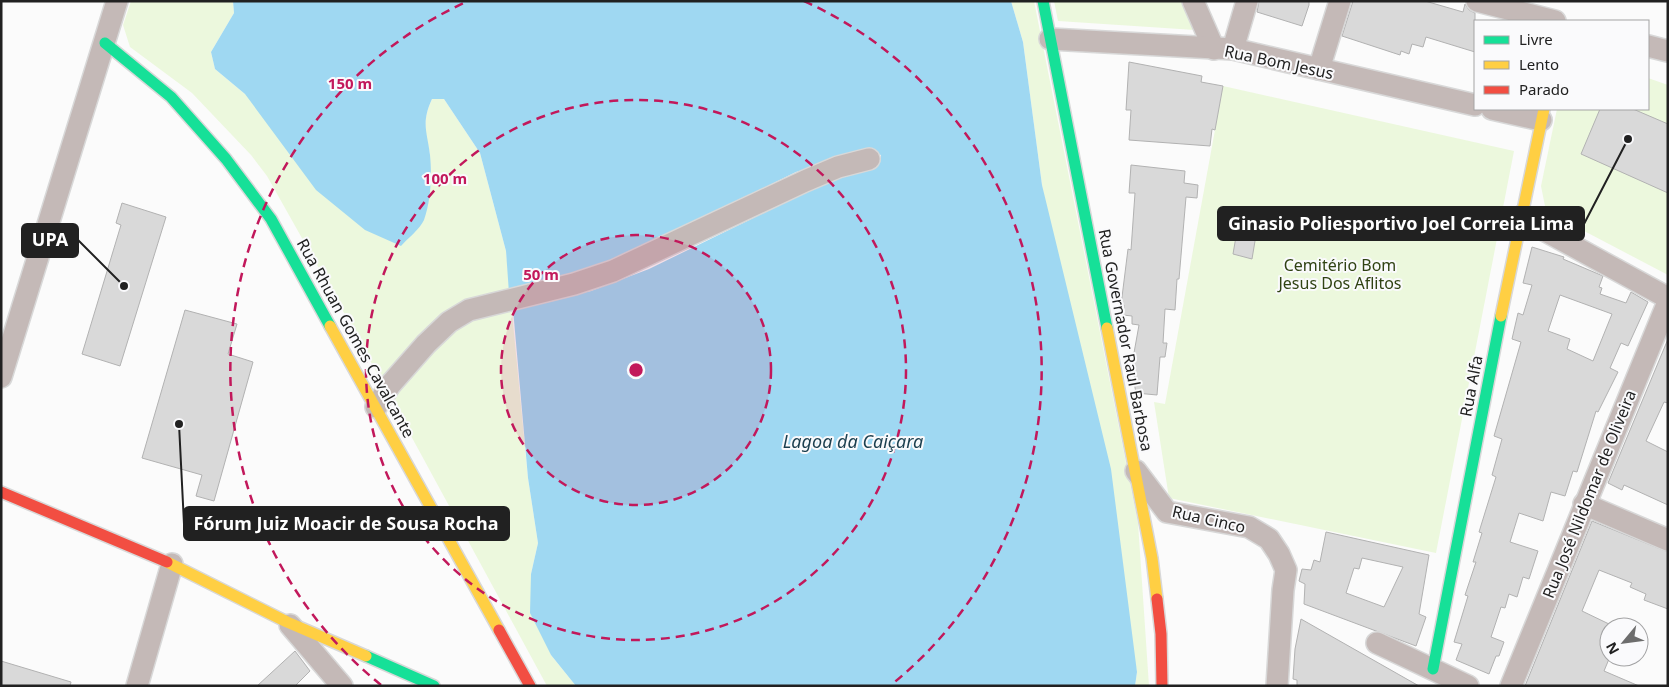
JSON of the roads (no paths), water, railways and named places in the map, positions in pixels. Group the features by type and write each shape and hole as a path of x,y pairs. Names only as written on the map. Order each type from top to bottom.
{"street":[{"path":"1,377 117,1"},
{"name":"Rua Governador Raul Barbosa","path":"1042,1 1152,558 1160,634 1162,686"},
{"path":"1194,1 1223,49"},
{"path":"1223,49 1247,1"},
{"path":"1319,69 1340,1"},
{"path":"1477,1 1551,20"},
{"name":"Rua Bom Jesus","path":"1050,39 1223,49 1474,105"},
{"name":"Rua Rhuan Gomes Cavalcante","path":"105,44 170,97 226,159 271,219 530,686"},
{"path":"1649,46 1668,51"},
{"path":"1502,110 1543,114"},
{"name":"Rua Alfa","path":"1433,670 1520,217 1543,114"},
{"path":"376,407 390,385 426,344 449,322 469,310 574,284 613,271 805,180 838,167 869,159"},
{"path":"1520,217 1668,298"},
{"name":"Rua José Nildomar de Oliveira","path":"1511,686 1668,302"},
{"name":"Rua Cinco","path":"1134,469 1167,512 1249,527 1269,539 1279,554 1286,570 1277,686"},
{"path":"1,492 172,564 287,622 434,686"},
{"path":"1584,504 1668,540"},
{"path":"137,686 172,564"},
{"path":"287,622 342,686"},
{"path":"1377,643 1468,686"}],"water":[{"name":"Lagoa da Caiçara","path":"233,1 1011,1 1023,42 1042,185 1111,469 1137,672 1135,686 576,686 551,655 530,613 531,574 538,543 528,478 513,309 591,291 649,269 829,181 863,172 880,163 881,155 867,151 796,172 611,263 509,293 506,251 480,153 444,99 432,99 426,121 431,171 430,196 424,220 420,227 401,246 365,230 316,190 245,94 215,69 211,52 234,13"}],"place":[{"name":"Ginasio Poliesportivo Joel Correia Lima","path":"1628,139"},
{"name":"UPA","path":"124,286"},
{"name":"Fórum Juiz Moacir de Sousa Rocha","path":"179,424"}],"park label":[{"name":"Cemitério Bom Jesus Dos Aflitos","path":"1340,274"}]}
